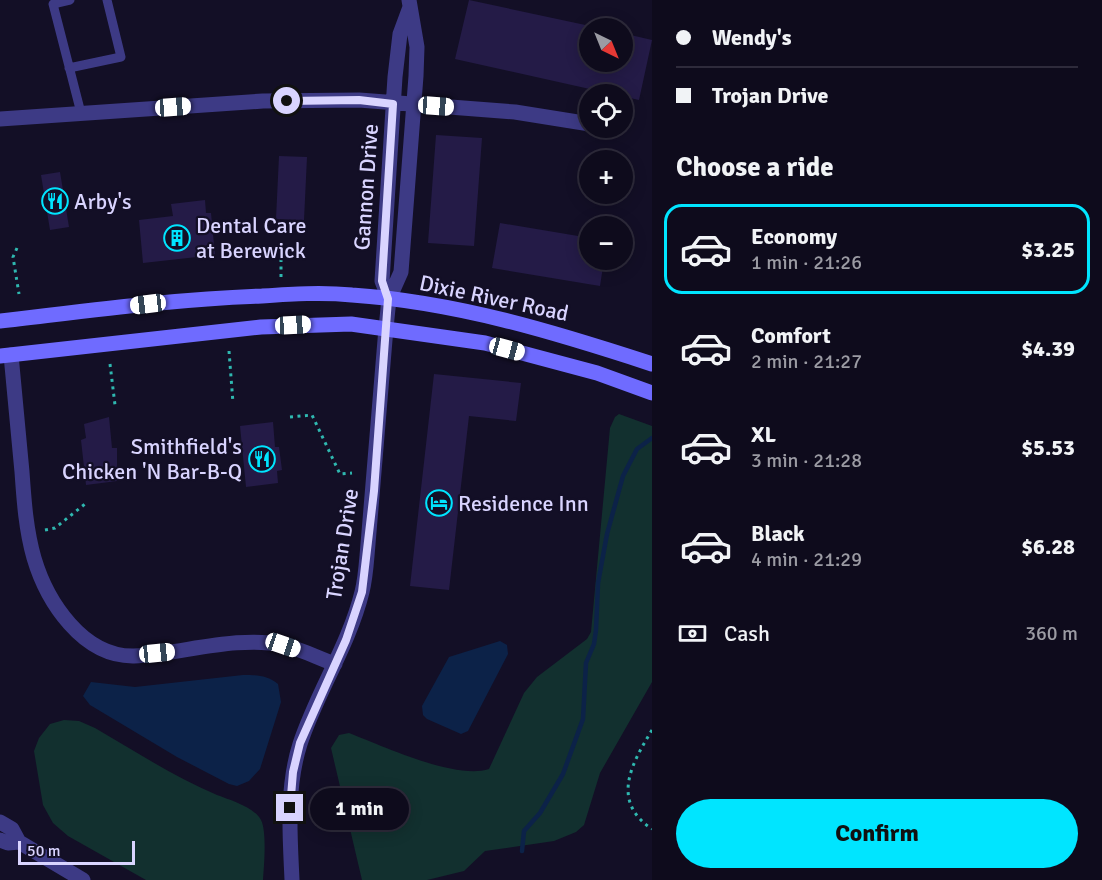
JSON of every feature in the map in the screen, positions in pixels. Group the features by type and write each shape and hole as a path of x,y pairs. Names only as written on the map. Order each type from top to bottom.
{"street":[{"name":"Gannon Drive","path":"388,305 382,281 393,104 400,34 410,4"},
{"name":"Gannon Drive","path":"388,305 401,272 414,105 417,47 410,4"},
{"path":"0,119 263,101 359,100 515,112 579,122"},
{"name":"Dixie River Road","path":"0,321 194,298 302,294 352,295 388,305 490,316 565,336 652,364"},
{"name":"Trojan Drive","path":"292,880 290,808 293,772 300,743 335,664 362,592 374,491 388,305"},
{"name":"Dixie River Road","path":"5,355 261,327 351,324 485,343 597,373 652,393"},
{"path":"5,355 25,513 34,559 54,600 84,640 106,651 127,656 250,643 283,645 335,664"},
{"path":"0,822 12,829 19,842 83,880"},
{"path":"0,840 8,843 19,842"}],"lane":[{"path":"70,0 53,4 81,113"},
{"path":"69,68 121,57 107,0"}],"path":[{"path":"281,277 282,241"},
{"path":"17,248 13,257 19,294"},
{"path":"229,351 233,403"},
{"path":"110,364 115,405"},
{"path":"290,417 312,415 340,474 352,473"},
{"path":"45,530 55,528 85,504"},
{"path":"652,730 629,772 628,792 633,809 652,829"}],"green space":[{"path":"619,414 652,426 652,682 600,773 584,825 576,832 554,841 485,851 464,871 427,880 362,880 331,748 339,735 349,733 439,766 458,770 489,769 524,693 537,677 587,639 591,632 610,428"},
{"path":"64,720 79,721 95,728 185,780 241,804 258,815 264,832 263,880 146,880 68,836 53,823 43,805 34,751 39,738 50,724"}],"water":[{"path":"500,641 507,645 508,654 468,731 461,734 427,719 423,715 422,706 449,657"},
{"path":"243,675 262,676 274,681 278,684 281,702 260,769 249,781 237,786 177,757 90,705 83,696 91,682 135,687"}],"building":[{"path":"469,0 579,24 579,72 633,72 633,36 652,40 639,100 633,99 633,84 579,84 579,87 455,59"},
{"path":"436,135 482,138 474,246 428,243"},
{"path":"279,156 307,157 304,220 276,219"},
{"name":"Arby's","path":"60,172 69,227 50,230 41,175"},
{"name":"Dental Care at Berewick","path":"205,200 206,213 211,213 215,255 143,263 139,220 173,216 171,204"},
{"path":"500,223 579,236 579,270 602,270 600,286 492,268"},
{"name":"Residence Inn","path":"434,374 521,383 516,421 469,416 449,590 410,586"},
{"path":"109,417 112,448 117,448 117,481 86,485 81,440 86,438 84,424"},
{"name":"Smithfield's Chicken 'N Bar-B-Q","path":"273,422 275,447 279,447 282,470 277,471 278,483 246,487 240,426"}],"waterway":[{"path":"522,851 524,831 540,813 563,774 583,719 586,663 594,644 598,583 607,534 623,476 637,449 652,438"}],"place":[{"name":"Arby's","path":"55,201"},
{"name":"Dental Care at Berewick","path":"177,238"},
{"name":"Smithfield's Chicken 'N Bar-B-Q","path":"262,459"},
{"name":"Residence Inn","path":"439,503"}],"route":[{"path":"287,101 359,100 393,104 382,281 388,299 374,491 362,592 346,640 300,743 293,772 290,808"}]}
